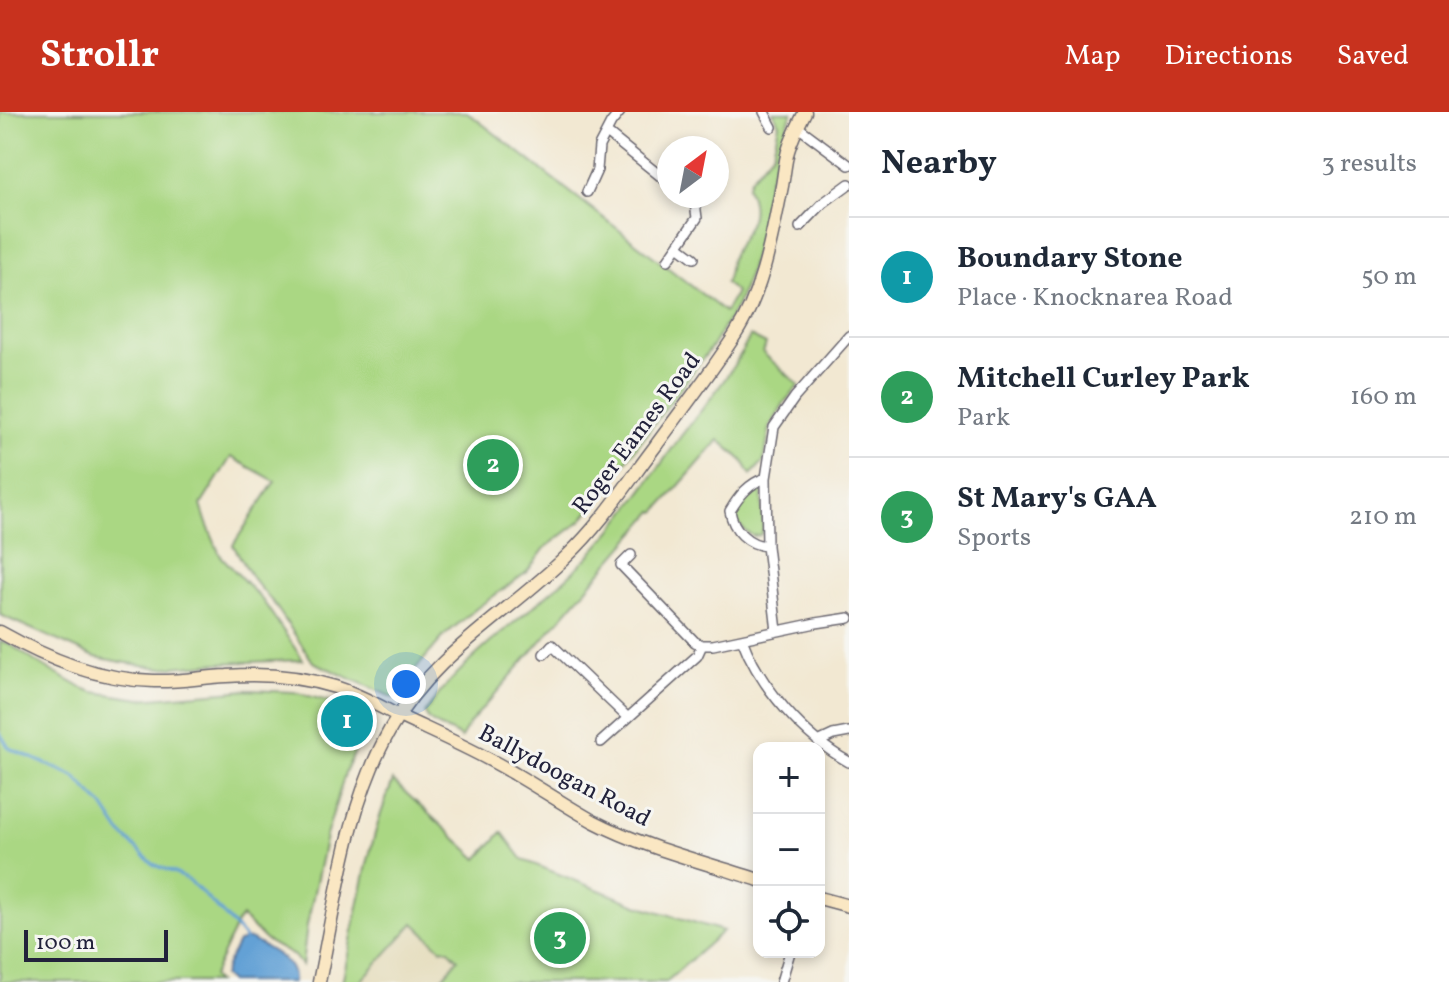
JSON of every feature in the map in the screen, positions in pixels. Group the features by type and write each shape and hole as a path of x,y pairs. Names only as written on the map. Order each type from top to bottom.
{"main road":[{"name":"Roger Eames Road","path":"319,982 347,848 359,802 378,752 424,681 461,645 566,557 598,524 735,337 755,295 764,267 788,151 805,112"},
{"name":"Ballydoogan Road","path":"0,632 55,659 96,674 124,679 153,681 254,674 304,679 339,688 514,773 595,822 653,846 753,878"},
{"path":"825,900 849,906"}],"street":[{"path":"587,192 597,170 599,146 620,112"},
{"path":"764,112 772,127"},
{"path":"798,127 849,165"},
{"path":"607,133 657,173"},
{"path":"800,227 823,203 849,184"},
{"path":"668,260 697,218 696,208"},
{"path":"678,246 694,258"},
{"path":"777,631 767,546 766,478 774,427 795,397 849,336"},
{"path":"766,478 745,490 730,511 732,523 744,537 757,545 767,546"},
{"path":"631,555 621,565 695,642 702,645 849,618"},
{"path":"742,639 752,661 779,701 818,742 849,732"},
{"path":"544,654 552,645 628,718"},
{"path":"601,742 697,656 702,645"},
{"path":"825,747 849,762"},
{"path":"781,982 788,958"}],"shaded area":[{"path":"414,922 441,949 449,950 459,960 439,982 360,982"}],"green space":[{"path":"0,112 467,112 725,312 736,292 725,283 730,262 752,217 753,208 747,187 773,152 779,124 773,112 792,112 768,182 748,276 737,305 713,345 582,520 545,548 527,572 445,635 394,698 313,662 275,605 253,579 233,545 275,481 231,457 201,505 207,524 220,555 263,601 303,660 161,668 95,657 0,615"},
{"path":"750,336 766,344 763,353 799,385 770,427 764,461 751,475 743,461 719,440 469,724 461,738 427,718 425,713 458,673 556,588 604,539 736,363"},
{"path":"758,490 762,493 763,530 760,535 753,536 739,524 736,511 742,499"},
{"path":"0,642 8,643 39,664 94,692 140,699 248,690 294,692 346,706 352,712 357,727 364,727 363,735 346,770 326,836 307,925 302,966 294,956 265,940 242,917 212,977 217,982 0,982"},
{"path":"393,781 478,859 502,832 523,860 637,905 723,931 666,982 439,982 458,959 449,950 441,949 414,923 360,982 342,982 369,855"}],"water":[{"path":"250,939 285,961 293,974 293,982 230,982 223,976 238,942"}],"waterway":[{"path":"0,733 9,748 74,776 103,806 120,832 135,847 153,864 191,882 244,937 246,943"}],"place":[{"name":"Mitchell Curley Park","path":"493,465"},
{"name":"Boundary Stone","path":"347,721"},
{"name":"St Mary's GAA","path":"560,938"}]}
